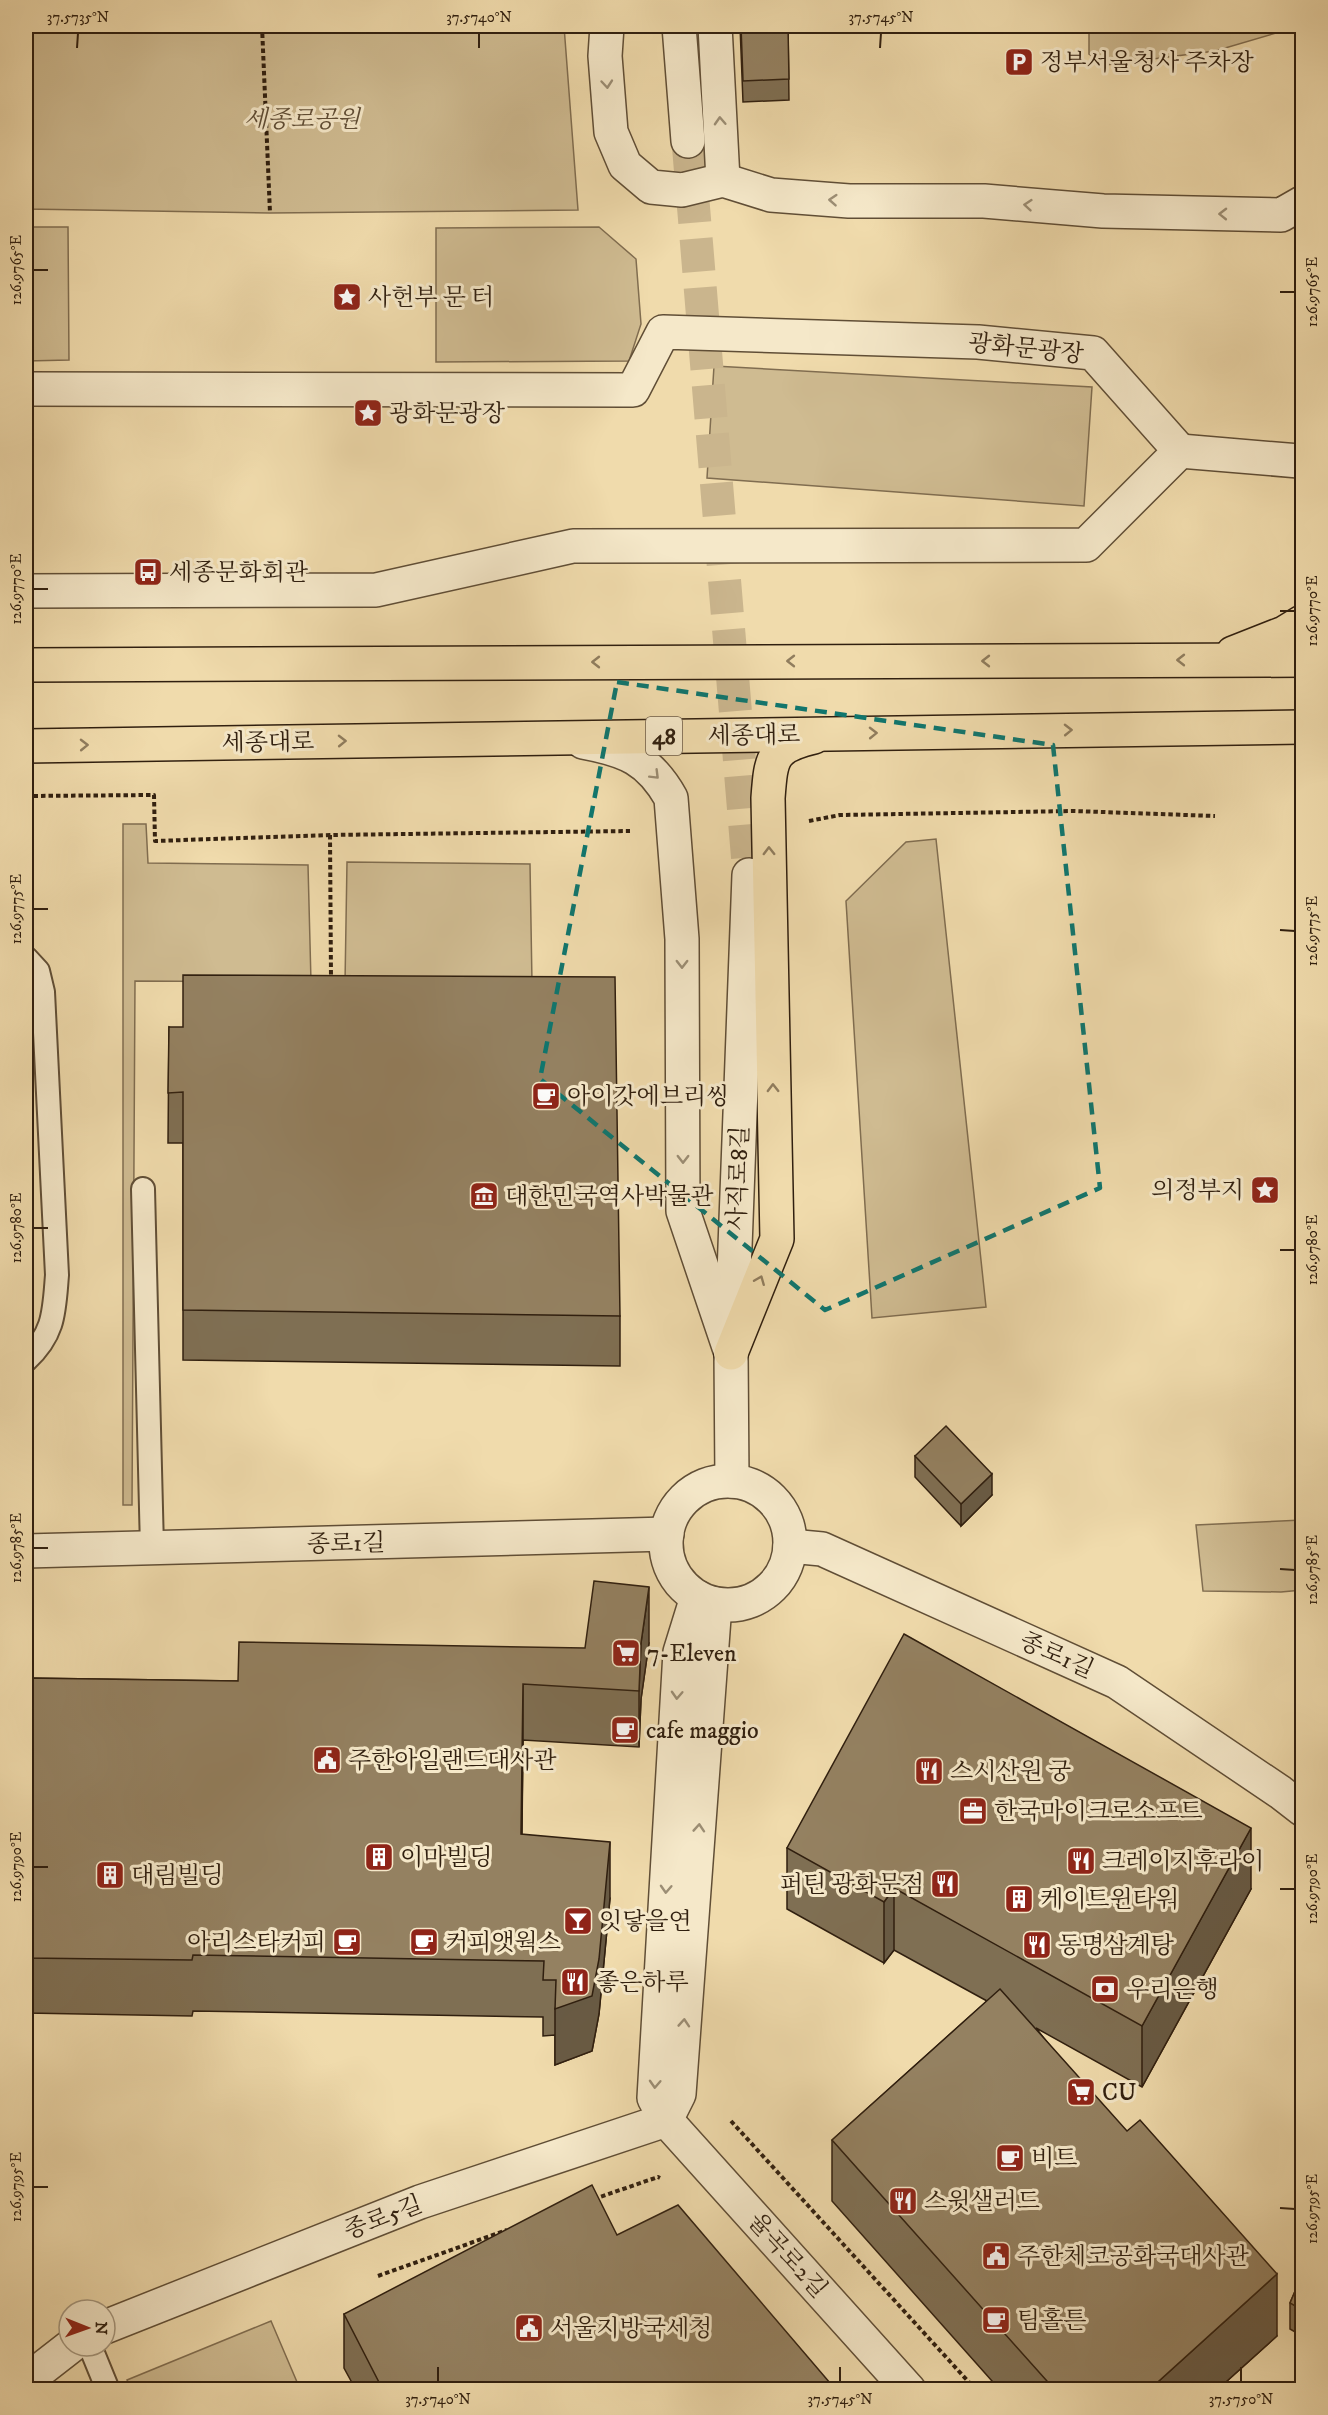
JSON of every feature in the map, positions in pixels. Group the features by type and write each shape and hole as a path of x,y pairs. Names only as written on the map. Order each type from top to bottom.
{"main road":[{"path":"1217,660 1284,633 1302,622"},
{"path":"26,665 1302,660"},
{"name":"세종대로","path":"26,746 1302,727"},
{"path":"731,1353 777,1239 768,798 770,768 779,750 795,741 825,734"}],"street":[{"path":"607,26 605,56 612,132 625,165 651,187 682,190 723,180 771,195 849,201 984,201 1103,211 1281,215 1302,203"},
{"path":"679,26 688,141"},
{"path":"715,26 723,180"},
{"name":"광화문광장","path":"26,389 633,390 663,333 978,342 1093,353 1180,451"},
{"path":"26,591 376,590 573,546 1086,545 1180,451 1299,461"},
{"path":"564,738 619,749 648,767 662,782 671,798 682,939 683,1211 731,1353"},
{"name":"사직로8길","path":"732,1481 731,1353 749,875"},
{"path":"732,1481 751,1485 768,1495 780,1509 788,1526 790,1546 779,1579 766,1592 750,1601 733,1605 706,1600 683,1586 673,1570 667,1553 667,1534 672,1517 682,1502 697,1490 714,1483 732,1481"},
{"name":"종로1길","path":"26,1551 667,1534"},
{"name":"종로1길","path":"790,1546 822,1549 1117,1682 1295,1795"},
{"path":"666,2120 679,2094 706,1600"},
{"name":"종로5길","path":"117,2322 420,2202 666,2120"},
{"name":"율곡로2길","path":"666,2120 909,2390"},
{"path":"26,2381 57,2357"}],"lane":[{"path":"26,958 38,971 43,992 57,1275 53,1321 38,1348 26,1360"},
{"path":"143,1189 152,1548"},
{"path":"95,2358 108,2390"}],"path":[{"path":"262,26 270,213"},
{"path":"26,796 154,795 155,841 330,835 635,831"},
{"path":"802,822 840,815 1074,811 1215,816"},
{"path":"330,835 332,989"},
{"path":"731,2121 976,2390"},
{"path":"591,2200 658,2176 666,2185"},
{"path":"378,2276 512,2228"}],"highlighted area":[{"path":"617,682 1053,745 1100,1188 825,1310 540,1079"}],"green space":[{"name":"세종로공원","path":"26,26 564,26 578,210 270,213 26,209"},
{"path":"1089,26 1300,26 1215,51 1106,65 1089,54"},
{"path":"26,227 68,227 69,360 26,361"},
{"path":"599,227 636,259 641,324 629,361 436,362 436,228"},
{"path":"714,366 1092,387 1084,506 707,478"},
{"path":"123,824 146,824 148,863 308,865 311,982 135,981 132,1505 123,1505"},
{"path":"936,839 986,1307 872,1318 846,901 906,842"},
{"path":"347,862 530,864 532,983 345,983"},
{"path":"1302,1520 1302,1590 1203,1591 1196,1525"},
{"path":"271,2321 300,2389 131,2389 127,2380"}],"building":[{"path":"741,26 788,26 789,79 743,81"},
{"path":"183,975 615,977 620,1316 183,1310 183,1092 168,1093 169,1027 183,1027"},
{"path":"26,997 32,997 30,1158 26,1158"},
{"path":"946,1426 992,1474 961,1504 915,1456"},
{"path":"594,1581 649,1587 641,1643 639,1691 523,1684 521,1834 610,1842 599,1959 592,1996 555,2009 556,1980 543,1980 544,1961 193,1955 192,1960 26,1958 26,1678 238,1681 239,1642 585,1648"},
{"name":"케이트윈타워","path":"904,1634 1251,1828 1142,2026 894,1888 884,1902 787,1848"},
{"path":"1000,1989 1127,2131 1140,2120 1277,2274 1149,2390 1055,2390 832,2140"},
{"path":"592,2185 617,2235 678,2205 836,2390 383,2390 344,2314"},
{"path":"1302,2275 1302,2310 1290,2303"}],"tunnel":[{"path":"688,141 749,875"}],"place":[{"name":"정부서울청사 주차장","path":"1019,62"},
{"name":"사헌부 문 터","path":"347,297"},
{"name":"광화문광장","path":"368,413"},
{"name":"세종문화회관","path":"148,572"},
{"name":"아이갓에브리씽","path":"546,1096"},
{"name":"의정부지","path":"1265,1190"},
{"name":"대한민국역사박물관","path":"484,1196"},
{"name":"7-Eleven","path":"626,1653"},
{"name":"cafe maggio","path":"625,1730"},
{"name":"주한아일랜드대사관","path":"327,1760"},
{"name":"스시산원 궁","path":"929,1771"},
{"name":"한국마이크로소프트","path":"973,1811"},
{"name":"이마빌딩","path":"379,1857"},
{"name":"크레이지후라이","path":"1081,1861"},
{"name":"대림빌딩","path":"110,1875"},
{"name":"퍼틴 광화문점","path":"945,1884"},
{"name":"케이트윈타워","path":"1019,1899"},
{"name":"잇닿을연","path":"578,1921"},
{"name":"아리스타커피","path":"347,1942"},
{"name":"커피앳웍스","path":"424,1942"},
{"name":"동명삼계탕","path":"1037,1945"},
{"name":"좋은하루","path":"575,1982"},
{"name":"우리은행","path":"1105,1989"},
{"name":"CU","path":"1081,2092"},
{"name":"비트","path":"1010,2158"},
{"name":"스윗샐러드","path":"903,2201"},
{"name":"주한체코공화국대사관","path":"996,2256"},
{"name":"팀홀튼","path":"996,2320"},
{"name":"서울지방국세청","path":"529,2328"}]}
